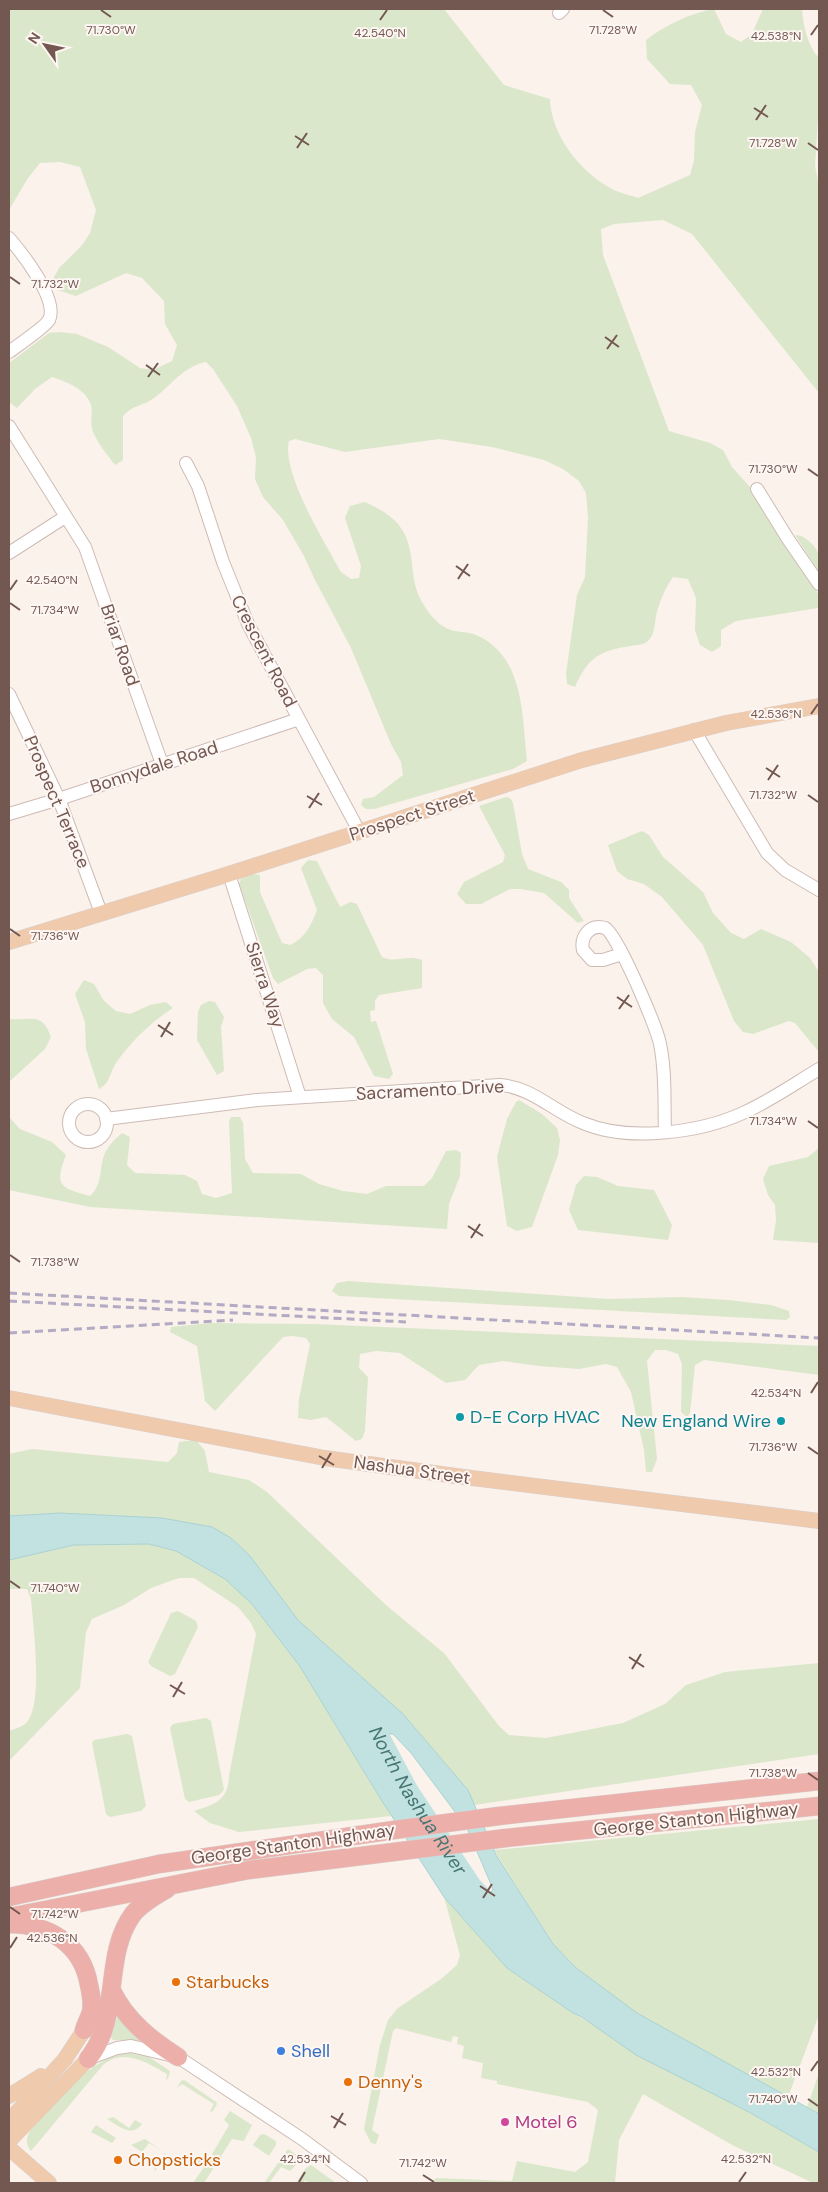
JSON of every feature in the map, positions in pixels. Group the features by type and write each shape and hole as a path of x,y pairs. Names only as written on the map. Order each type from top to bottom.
{"highway":[{"name":"George Stanton Highway","path":"9,1897 159,1864 394,1830 499,1816 819,1781"},
{"name":"George Stanton Highway","path":"9,1917 249,1870 506,1838 819,1806"},
{"path":"88,2059 97,2046 104,2029 118,1949 130,1919 143,1904 178,1883"},
{"path":"9,1891 35,1891"},
{"path":"9,1924 30,1925 44,1930 65,1941 80,1957 86,1970 92,1998 91,2011 84,2030"},
{"path":"112,1991 121,2008 130,2019 178,2057"}],"main road":[{"name":"Prospect Street","path":"9,942 229,874 582,760 694,730 819,706"},
{"name":"Nashua Street","path":"9,1398 325,1458 819,1521"},
{"path":"9,2121 65,2059 84,2030"},
{"path":"9,2096 65,2059"},
{"path":"9,2141 88,2059"},
{"path":"9,2148 49,2183"}],"street":[{"path":"9,238 46,290 51,311 46,323 9,352"},
{"name":"Briar Road","path":"9,426 85,547 162,764"},
{"name":"Crescent Road","path":"186,463 198,486 223,562 245,616 359,832"},
{"path":"757,489 819,584"},
{"path":"9,553 66,517"},
{"name":"Prospect Terrace","path":"9,694 59,799 101,913"},
{"name":"Bonnydale Road","path":"9,814 299,719"},
{"path":"694,730 766,853 784,870 819,890"},
{"name":"Sierra Way","path":"229,874 300,1097"},
{"path":"622,954 652,1020 661,1046 665,1132"},
{"name":"Sacramento Drive","path":"106,1120 223,1103 509,1086 527,1091 575,1120 597,1128 635,1133 665,1132 713,1124 742,1114 819,1068"},
{"path":"88,2059 117,2048 131,2046 178,2057 302,2139 361,2183"}],"green space":[{"path":"9,9 444,9 504,85 550,99 552,113 562,139 569,151 589,173 612,189 638,198 690,175 694,161 695,132 702,105 691,85 670,84 647,59 646,40 678,20 714,9 726,34 741,42 752,34 763,9 802,9 807,35 812,48 819,58 819,101 815,166 819,186 819,393 692,234 663,220 614,224 601,229 603,255 669,431 710,443 723,450 732,467 749,486 819,595 819,609 736,621 721,630 721,646 712,652 700,645 695,630 696,598 688,579 673,577 662,598 651,638 642,644 610,650 595,658 585,669 575,687 567,684 566,674 577,595 585,577 588,518 586,493 579,481 563,469 544,460 492,447 439,439 345,452 295,439 289,441 288,454 298,488 315,526 341,572 351,579 359,578 361,566 345,518 350,506 365,502 392,518 404,532 408,541 417,592 432,616 446,628 476,635 492,645 504,657 512,672 522,707 527,761 513,769 374,809 366,809 361,805 363,799 374,797 403,775 401,762 391,744 351,648 304,556 283,520 263,497 255,479 256,457 251,438 237,406 213,369 206,362 190,368 154,398 127,412 123,416 123,460 115,465 99,443 92,429 92,408 89,399 75,387 52,377 35,389 17,408 9,402 9,363 49,333 77,334 108,347 140,368 153,370 172,361 177,345 165,324 164,301 142,278 126,273 76,296 58,290 53,279 59,268 83,244 90,233 96,210 80,167 60,162 40,163 28,178 9,210"},
{"path":"795,535 806,539 815,548 819,555 819,572"},
{"path":"506,797 510,798 513,803 522,854 528,869 561,882 569,890 569,898 584,921 578,923 544,893 510,889 481,904 466,904 457,894 464,882 503,862 505,855 479,806"},
{"path":"642,831 649,835 663,857 703,892 713,913 731,933 744,939 761,929 791,942 810,958 819,972 819,1052 795,1023 789,1021 753,1034 743,1032 734,1021 703,945 662,897 644,884 627,879 617,871 608,845"},
{"path":"308,860 317,861 340,907 350,902 357,904 382,957 393,960 416,958 422,960 422,988 379,995 375,1001 375,1010 370,1011 371,1022 376,1021 393,1074 389,1079 374,1076 354,1037 332,1019 323,1003 323,975 316,968 307,969 278,984 273,978 239,884 241,879 260,875 260,892 282,943 290,945 300,939 307,931 317,910 301,868"},
{"path":"84,980 94,984 104,1001 116,1011 130,1014 150,1005 166,1002 173,1008 150,1025 130,1045 115,1064 106,1083 99,1089 86,1049 85,1022 75,994"},
{"path":"209,1001 215,1002 224,1017 221,1027 224,1071 217,1075 197,1040 198,1012 201,1005"},
{"path":"9,1019 40,1020 48,1029 51,1037 45,1049 9,1082"},
{"path":"519,1100 542,1114 557,1128 560,1140 558,1155 532,1227 517,1231 507,1226 497,1157 507,1119"},
{"path":"9,1117 20,1129 52,1142 66,1155 60,1173 62,1184 72,1191 90,1196 97,1186 106,1151 122,1133 130,1137 127,1165 135,1173 185,1175 197,1181 202,1194 216,1198 232,1193 229,1122 231,1117 240,1117 243,1123 245,1159 253,1173 301,1174 319,1184 343,1191 367,1194 386,1186 424,1186 432,1178 446,1151 456,1150 461,1153 460,1176 449,1204 447,1229 90,1207 9,1190"},
{"path":"819,1148 819,1243 773,1240 776,1220 775,1205 768,1195 763,1179 769,1166 808,1157"},
{"path":"584,1176 597,1177 618,1186 654,1190 672,1225 668,1240 578,1230 569,1210 576,1185"},
{"path":"348,1281 609,1299 682,1297 728,1300 771,1305 789,1311 790,1317 786,1320 339,1296 332,1291 337,1283"},
{"path":"210,1323 314,1324 819,1346 819,1375 704,1360 695,1365 690,1413 687,1417 681,1412 682,1364 678,1354 666,1350 655,1350 647,1361 657,1459 652,1472 646,1472 644,1450 631,1392 617,1367 606,1364 579,1369 503,1361 479,1365 465,1380 446,1383 400,1353 376,1351 360,1354 359,1368 368,1377 365,1431 362,1439 356,1441 326,1417 311,1420 298,1418 299,1399 310,1344 306,1338 283,1337 215,1411 205,1401 197,1346 170,1332 171,1327"},
{"path":"196,1440 205,1451 209,1472 249,1480 267,1492 387,1606 444,1653 499,1726 509,1735 546,1738 623,1723 665,1704 686,1685 725,1672 819,1663 819,1754 474,1805 468,1790 403,1714 298,1620 250,1556 231,1538 162,1518 60,1513 9,1516 9,1454 32,1449 168,1462 177,1453 179,1442"},
{"path":"149,1544 176,1551 225,1579 252,1604 299,1665 391,1816 239,1832 210,1823 194,1811 219,1800 226,1791 256,1634 251,1623 238,1607 194,1578 179,1578 151,1588 124,1605 92,1619 86,1632 80,1688 9,1761 9,1731 26,1723 35,1700 36,1664 31,1599 27,1589 9,1589 9,1560 74,1545"},
{"path":"178,1611 196,1621 198,1627 175,1674 170,1676 151,1666 148,1662 171,1613"},
{"path":"206,1718 211,1721 224,1790 219,1795 189,1802 185,1799 170,1728 173,1724"},
{"path":"127,1734 132,1736 146,1806 141,1811 110,1817 106,1814 92,1743 94,1740"},
{"path":"819,1819 819,2015 788,2097 637,2013 575,1967 553,1944 494,1850"},
{"path":"444,1897 507,1968 573,2013 819,2152 819,2183 813,2183 734,2146 643,2094 619,2140 615,2183 436,2183 434,2180 436,2178 512,2181 517,2161 575,2172 588,2162 598,2110 588,2102 497,2084 497,2081 481,2078 483,2063 462,2058 464,2046 457,2044 458,2037 453,2036 451,2042 396,2028 393,2031 372,2130 379,2135 376,2144 371,2143 364,2129 380,2045 388,2020 398,2008 441,1979 457,1965 460,1955"},
{"path":"119,2017 143,2036 140,2041 113,2040 109,2036 113,2019"},
{"path":"129,2053 149,2057 170,2071 166,2081 167,2074 152,2065 127,2057 111,2060 103,2065 31,2151 27,2142 30,2131 64,2093 101,2062"},
{"path":"819,2073 819,2114 807,2107"},
{"path":"184,2080 216,2102 217,2104 212,2112 210,2111 214,2104 182,2084 177,2088 181,2081"},
{"path":"230,2111 252,2125 244,2141 232,2139 204,2183 193,2183 204,2167 198,2162 198,2159 207,2163 229,2125 224,2120"},
{"path":"113,2117 129,2128 135,2120 142,2124 134,2130 129,2130 107,2119"},
{"path":"96,2125 116,2138 112,2143 91,2132"},
{"path":"264,2134 276,2141 276,2145 269,2156 253,2145 260,2135"},
{"path":"145,2139 162,2151 149,2143 142,2152 131,2145"},
{"path":"288,2149 298,2156 296,2165 290,2171 281,2167 269,2183 264,2183"},
{"path":"166,2154 155,2171 154,2170"},
{"path":"311,2165 336,2183 310,2183 305,2180 303,2183 296,2183 306,2168"}],"water":[{"path":"60,1513 162,1518 212,1527 231,1538 250,1556 298,1620 403,1714 468,1790 496,1855 553,1944 575,1967 637,2013 819,2114 819,2152 747,2111 636,2055 507,1968 444,1897 382,1801 299,1665 252,1604 225,1579 176,1551 149,1544 74,1545 9,1560 9,1516","holes":["382,1734 393,1734 411,1753 467,1828 493,1889 485,1903 440,1852 380,1756 378,1745"]}],"waterway":[{"name":"North Nashua River","path":"368,1715 408,1790 471,1885 505,1921"}],"railway":[{"path":"9,1293 819,1338"},
{"path":"9,1301 406,1322"},
{"path":"9,1333 233,1320"}],"place":[{"name":"D-E Corp HVAC","path":"460,1417"},
{"name":"New England Wire","path":"781,1421"},
{"name":"Starbucks","path":"176,1982"},
{"name":"Shell","path":"281,2051"},
{"name":"Denny's","path":"348,2082"},
{"name":"Motel 6","path":"505,2122"},
{"name":"Chopsticks","path":"118,2160"}]}
